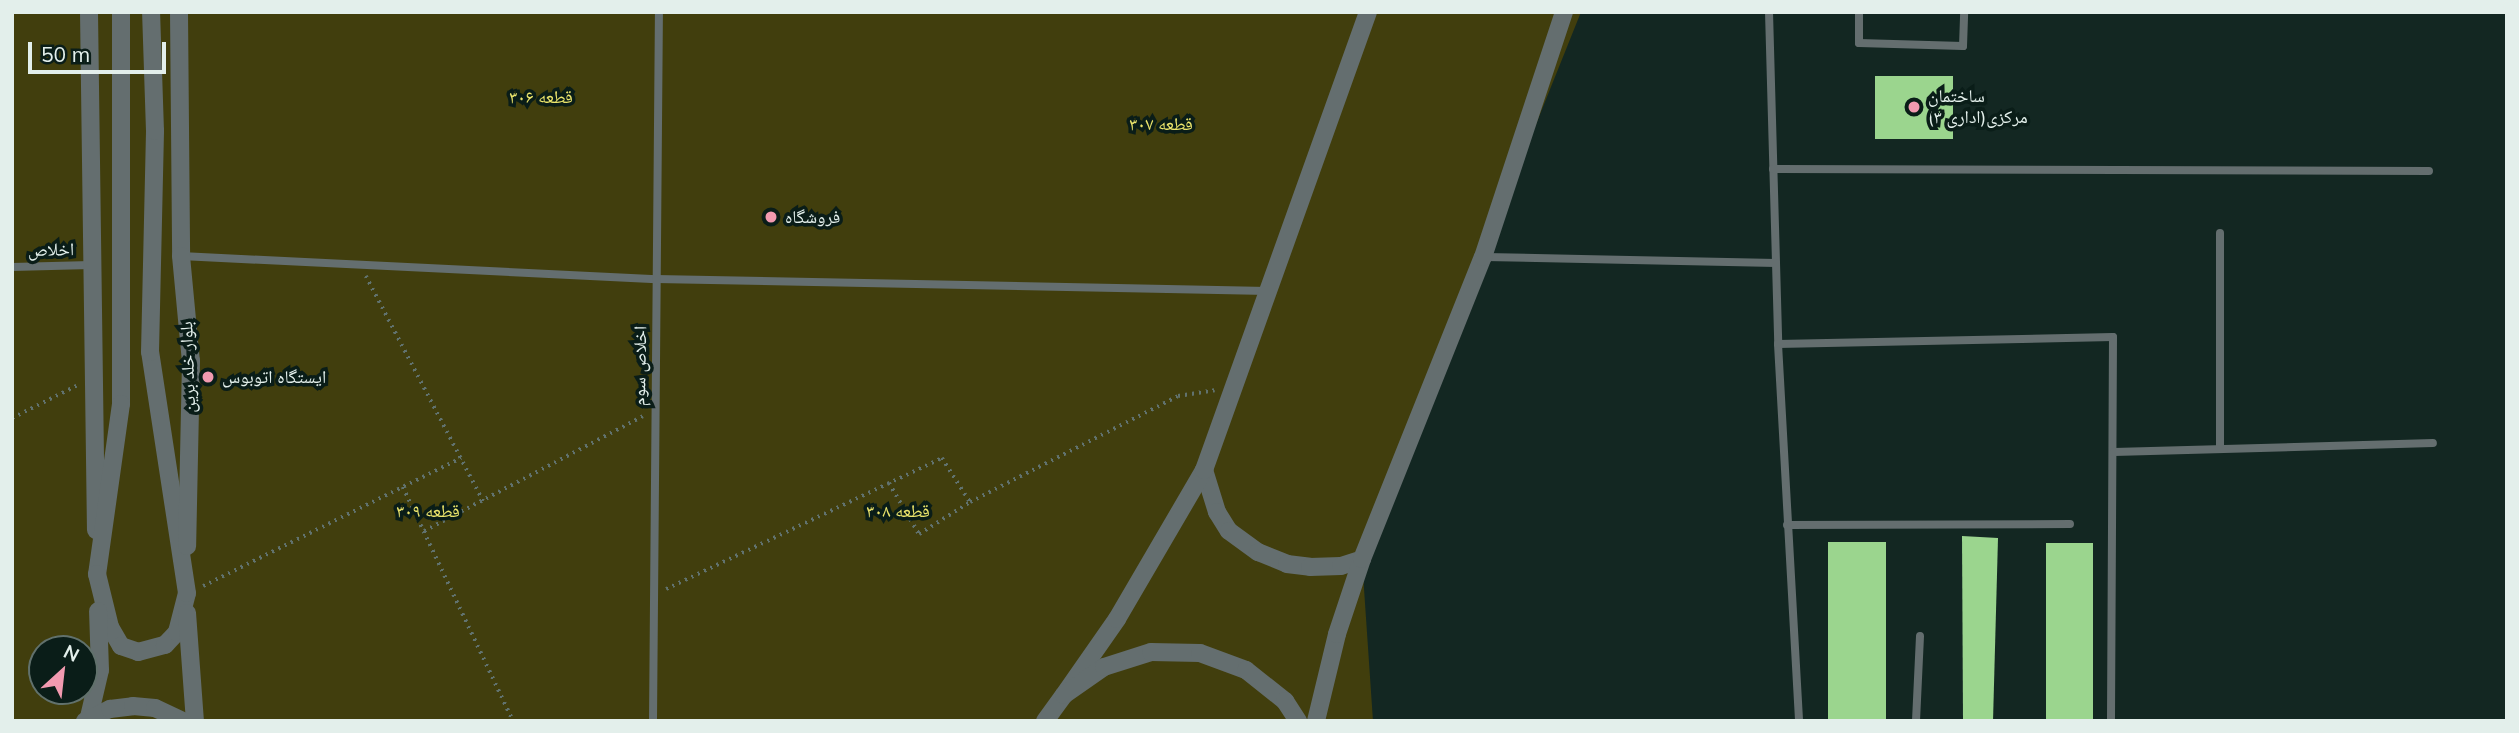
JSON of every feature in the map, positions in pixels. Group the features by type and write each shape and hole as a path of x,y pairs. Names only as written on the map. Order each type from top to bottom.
{"street":[{"path":"87,719 100,670 91,265 89,12"},
{"path":"121,12 121,404 97,573 110,628 121,646 138,652 165,645 177,632 187,593 150,352 155,131 151,12"},
{"name":"بلوار خلد برین","path":"179,12 181,256 191,361 187,593 195,721"},
{"path":"1045,721 1123,608 1204,470 1368,12"},
{"path":"1316,721 1337,634 1362,559 1483,257 1564,12"},
{"path":"1204,470 1217,512 1229,531 1258,552 1287,564 1310,566 1341,566 1362,559"},
{"path":"1064,695 1104,667 1151,652 1200,653 1246,670 1285,701 1298,721"},
{"path":"87,719 133,706 155,708 183,721"}],"lane":[{"name":"اخلاص سوم","path":"653,721 659,12"},
{"path":"1769,12 1778,344 1799,721"},
{"path":"1858,12 1859,43 1963,46 1964,12"},
{"path":"1773,169 2429,171"},
{"path":"2220,233 2220,449"},
{"path":"181,256 656,279 1268,291"},
{"path":"1483,257 1776,263"},
{"name":"اخلاص","path":"12,267 91,265"},
{"path":"1778,344 2113,337 2110,721"},
{"path":"2114,452 2433,443"},
{"path":"1787,525 2070,524"},
{"path":"1916,721 1920,636"}],"path":[{"path":"360,263 483,501"},
{"path":"12,418 93,377"},
{"path":"889,483 919,534 970,502 1178,396 1233,388"},
{"path":"424,531 635,423 655,406"},
{"path":"187,593 461,458"},
{"path":"654,594 942,458 970,502"},
{"path":"403,487 513,721"}],"green space":[{"path":"12,12 1581,12 1362,559 1373,721 12,721"}],"building":[{"name":"ساختمان مرکزی(اداری ۳)","path":"1875,76 1953,76 1953,139 1875,139"},
{"path":"1962,536 1998,538 1993,721 1963,721"},
{"path":"1828,542 1886,542 1886,721 1828,721"},
{"path":"2046,543 2093,543 2093,721 2046,721"}],"place":[{"name":"ساختمان مرکزی(اداری ۳)","path":"1914,107"},
{"name":"فروشگاه","path":"771,217"},
{"name":"ایستگاه اتوبوس","path":"208,377"}],"park label":[{"name":"قطعه ۳۰۶","path":"541,97"},
{"name":"قطعه ۳۰۷","path":"1161,124"},
{"name":"قطعه ۳۰۹","path":"428,511"},
{"name":"قطعه ۳۰۸","path":"898,511"}]}
